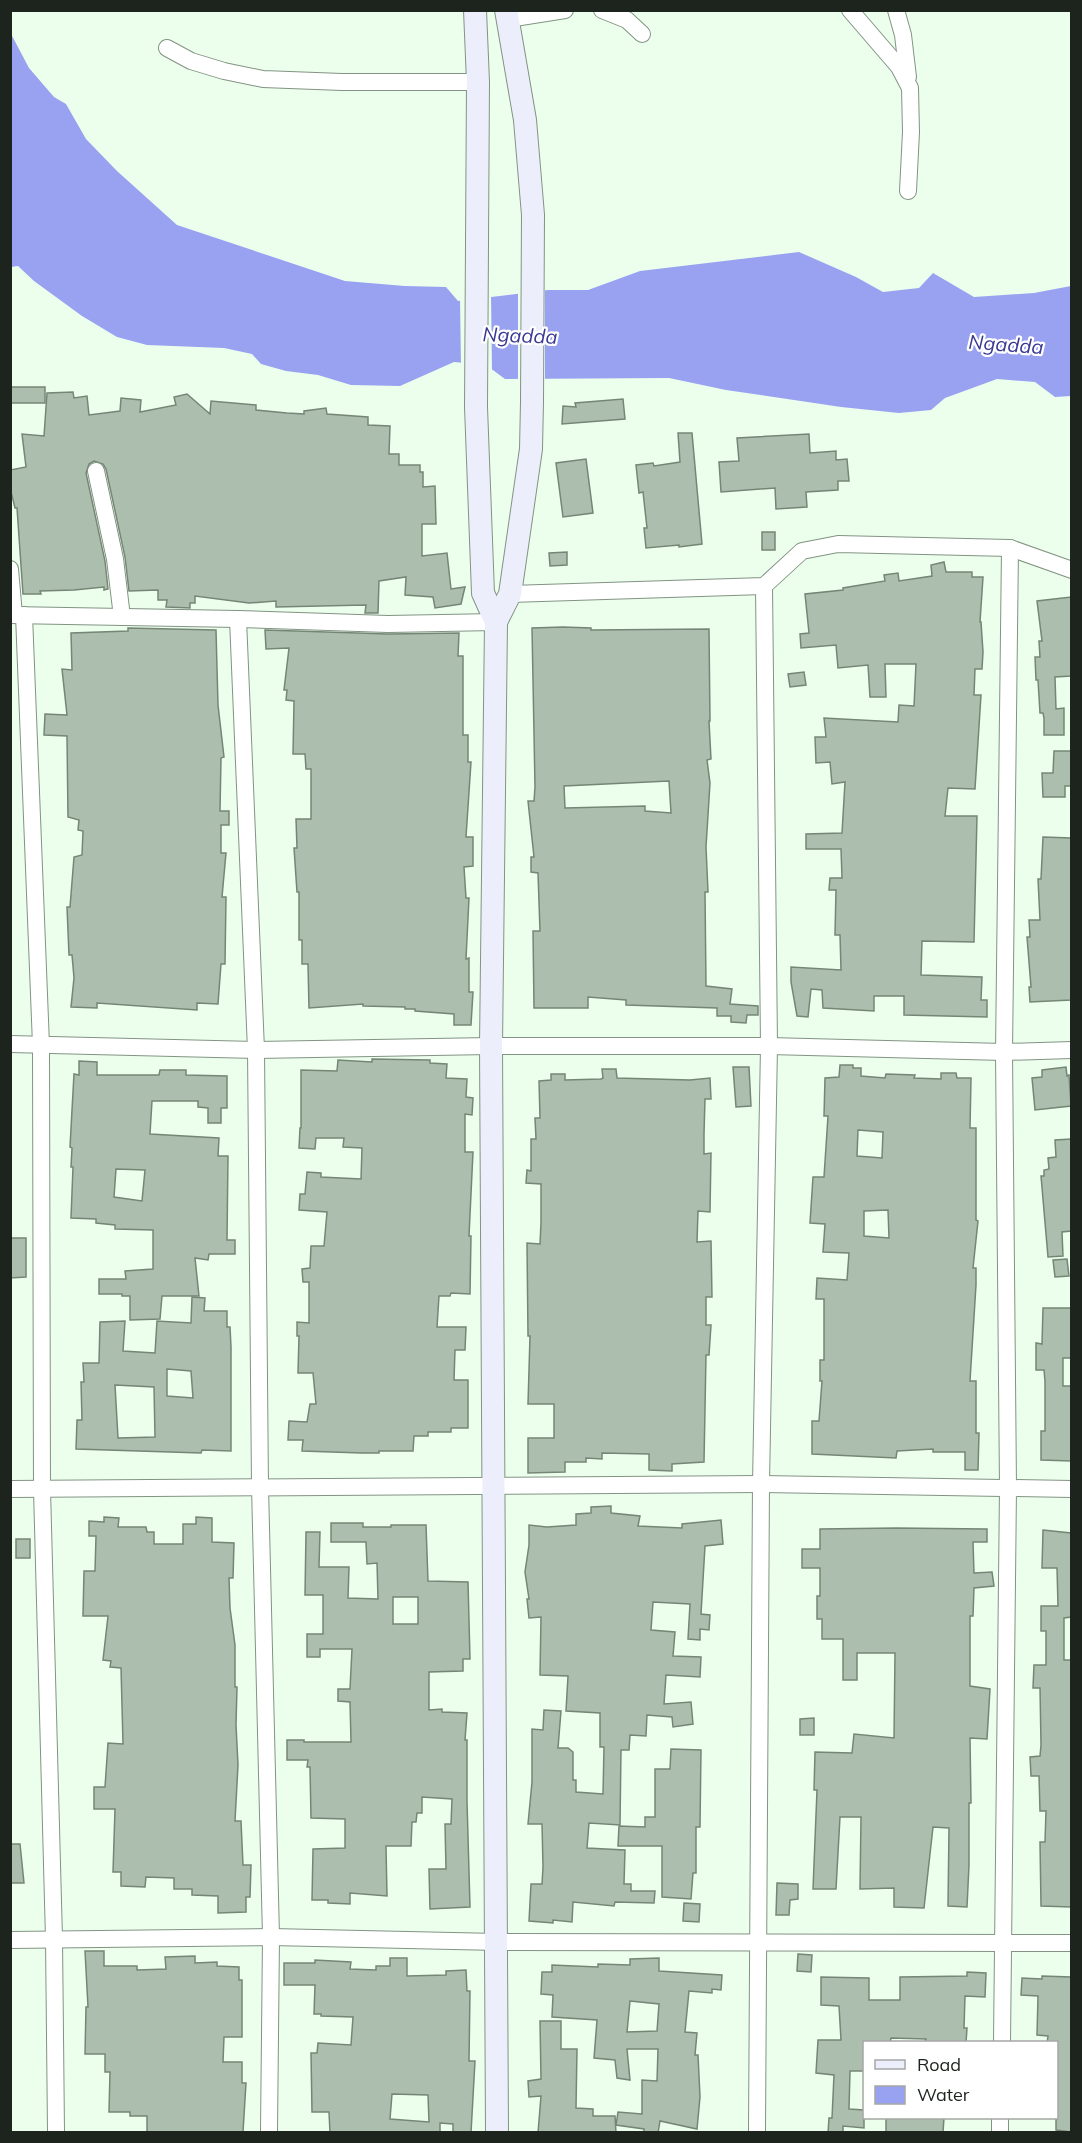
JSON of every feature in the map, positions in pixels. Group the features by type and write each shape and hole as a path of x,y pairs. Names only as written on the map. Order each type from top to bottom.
{"main road":[{"path":"475,10 477,82 476,407 483,593 496,622 491,1046 498,1942 497,2133"},
{"path":"496,622 510,594 531,449 532,402 533,215 525,120 507,15"}],"street":[{"path":"507,15 565,10"},
{"path":"602,10 627,20 642,34"},
{"path":"850,10 899,67 909,88"},
{"path":"896,10 903,35 909,88 911,132 908,191"},
{"path":"167,48 191,61 263,79 342,82 477,82"},
{"path":"96,471 115,559 122,617"},
{"path":"510,594 764,586 802,552 838,544 1010,548 1071,570"},
{"path":"1002,2041 1008,1488 1004,1052 1010,548"},
{"path":"10,569 16,615 41,1045 42,1489 54,1939 56,2133"},
{"path":"757,2133 761,1484 769,1046 764,586"},
{"path":"16,615 388,624 496,622"},
{"path":"238,619 256,1050 260,1486 271,1937 269,2133"},
{"path":"10,1044 256,1050 491,1046 769,1046 1004,1052 1071,1050"},
{"path":"10,1489 761,1484 1071,1489"},
{"path":"10,1940 271,1937 498,1942 1071,1943"}],"water":[{"name":"Ngadda","path":"10,32 29,68 54,97 66,104 86,139 117,171 177,225 345,281 446,287 458,301 548,290 588,290 640,271 799,252 856,277 883,292 919,288 933,273 974,297 1034,293 1071,286 1071,396 1055,397 1035,382 997,379 945,398 931,410 899,413 726,390 669,378 505,379 486,365 454,362 400,386 351,385 318,375 286,371 261,364 252,354 224,348 147,345 117,337 82,316 34,281 18,266 11,267"}],"pier":[{"path":"545,288 545,382 518,382 518,291"},
{"path":"491,294 492,373 485,368 461,366 460,298"}],"building":[{"path":"10,387 45,387 45,403 10,403"},
{"path":"73,392 74,398 87,396 89,415 120,411 121,398 141,400 140,412 176,405 174,397 187,394 210,414 211,401 256,405 256,410 287,413 304,414 304,411 326,408 327,414 368,417 368,425 390,426 389,454 399,454 399,465 420,465 420,472 423,472 423,487 435,486 436,524 422,524 422,556 447,553 451,589 465,587 461,604 435,608 433,597 405,595 406,577 379,581 378,613 365,613 366,605 276,607 276,601 249,603 195,596 195,603 190,603 190,608 166,607 167,600 158,600 158,590 129,591 125,557 106,469 103,464 94,461 89,464 86,473 105,561 108,589 104,590 104,587 23,594 17,508 15,508 10,488 10,470 26,467 22,434 44,436 47,393"},
{"path":"623,399 625,419 562,424 563,406 576,407 575,403"},
{"path":"678,433 692,433 702,544 646,548 644,528 647,528 643,492 639,493 636,465 653,463 654,466 680,462"},
{"path":"809,434 810,453 836,451 836,460 847,459 849,481 838,481 838,490 806,492 807,507 776,509 775,488 721,492 719,462 739,461 737,438"},
{"path":"586,459 593,513 563,517 556,463"},
{"path":"762,532 775,532 775,550 762,550"},
{"path":"567,552 567,565 550,566 549,553"},
{"path":"944,562 946,572 972,572 972,577 983,577 980,622 982,669 975,669 974,695 981,695 975,789 948,788 945,816 977,816 974,942 922,941 921,975 982,977 981,1000 987,1000 987,1017 904,1015 904,996 874,996 874,1011 823,1008 822,990 811,989 808,1017 797,1016 791,982 791,967 841,970 840,935 835,935 836,890 829,890 830,878 842,878 841,849 806,849 806,834 842,833 845,782 832,784 830,762 816,763 815,737 826,737 824,718 898,722 899,705 914,706 916,664 885,664 886,697 870,697 868,665 838,668 836,645 801,648 800,634 809,633 805,594 843,590 843,588 885,581 884,575 898,573 899,581 932,576 931,565"},
{"path":"1071,597 1071,676 1055,677 1056,709 1064,708 1064,735 1044,735 1044,718 1043,713 1040,713 1038,680 1036,680 1035,657 1040,657 1039,641 1042,641 1037,601"},
{"path":"128,628 216,630 218,705 224,757 221,758 220,811 229,811 229,825 221,825 221,853 226,853 222,897 226,897 225,964 221,964 218,1004 197,1003 197,1010 97,1003 97,1008 71,1007 74,978 72,955 69,955 67,907 70,907 74,857 82,855 83,831 78,830 79,820 68,817 67,736 44,735 45,714 67,715 62,669 72,670 71,633 128,631"},
{"path":"532,628 709,629 711,759 707,760 710,783 706,847 708,892 705,892 706,986 732,989 730,1004 758,1006 758,1015 747,1015 746,1023 731,1022 731,1016 717,1016 717,1008 626,1005 626,1000 588,997 588,1008 534,1008 533,931 540,931 538,873 531,872 531,857 534,857 528,801 534,801 535,787","holes":["669,781 671,813 645,811 645,806 565,808 564,786"]},
{"path":"265,630 388,634 459,633 458,656 463,656 463,735 468,735 468,762 471,762 466,837 473,837 473,866 464,867 466,898 469,898 466,959 469,958 469,992 473,992 471,1025 454,1025 454,1014 415,1011 415,1009 405,1009 405,1007 363,1006 363,1004 309,1008 308,964 302,964 302,940 299,940 299,892 297,892 294,848 297,848 296,819 311,819 311,769 306,769 305,754 293,754 294,701 286,700 287,690 284,690 289,648 266,649"},
{"path":"804,672 806,685 790,687 788,674"},
{"path":"1054,751 1071,751 1071,786 1065,786 1065,797 1043,797 1042,773 1053,773"},
{"path":"1043,837 1071,838 1071,1000 1030,1002 1027,937 1030,937 1029,920 1040,920 1038,879 1041,879"},
{"path":"372,1059 430,1060 430,1063 447,1064 446,1078 467,1079 466,1097 473,1098 472,1115 465,1114 465,1152 473,1152 469,1236 471,1236 470,1294 451,1293 450,1296 439,1296 437,1327 466,1327 465,1350 455,1350 454,1380 468,1380 468,1428 451,1428 451,1432 428,1432 428,1436 414,1436 413,1451 362,1453 302,1451 303,1440 288,1440 289,1421 307,1422 310,1404 316,1404 313,1373 298,1373 297,1322 309,1323 309,1282 303,1282 302,1269 310,1268 311,1246 324,1246 327,1212 299,1210 300,1194 305,1194 307,1172 321,1173 321,1177 361,1179 362,1148 343,1147 344,1138 316,1138 315,1149 299,1148 301,1070 337,1071 338,1060 372,1062"},
{"path":"79,1061 97,1062 97,1075 159,1075 160,1070 186,1070 186,1075 227,1076 227,1108 221,1108 221,1123 208,1123 208,1108 198,1107 198,1101 152,1101 150,1134 219,1138 218,1156 228,1156 227,1240 235,1240 235,1254 209,1254 208,1260 195,1258 199,1296 162,1296 160,1319 130,1320 130,1296 99,1294 99,1279 126,1279 125,1271 153,1269 153,1230 115,1229 115,1225 96,1223 96,1219 71,1218 73,1167 71,1167 72,1148 70,1147 74,1074 79,1075","holes":["116,1169 145,1170 142,1201 114,1197"]},
{"path":"840,1065 853,1065 853,1068 861,1068 861,1076 885,1078 886,1074 915,1075 914,1078 941,1079 941,1073 956,1073 957,1078 971,1078 970,1128 976,1128 976,1220 978,1221 973,1268 976,1268 976,1285 970,1381 976,1381 976,1433 979,1433 978,1470 965,1470 965,1452 933,1452 933,1449 897,1451 896,1458 812,1454 812,1421 819,1421 822,1381 820,1381 820,1360 824,1360 824,1299 816,1299 817,1278 847,1280 849,1253 823,1252 825,1224 810,1223 813,1177 824,1177 828,1116 824,1116 825,1078 839,1077","holes":["858,1130 883,1132 882,1158 857,1156","888,1210 889,1238 864,1236 864,1211"]},
{"path":"733,1067 749,1067 751,1106 736,1107"},
{"path":"1066,1067 1067,1076 1069,1075 1071,1106 1035,1110 1032,1078 1042,1077 1042,1070"},
{"path":"602,1069 616,1069 617,1078 690,1080 710,1078 711,1099 705,1099 704,1154 711,1153 710,1212 698,1211 697,1242 711,1241 712,1297 706,1297 706,1325 711,1325 709,1355 706,1355 704,1462 672,1464 672,1471 649,1470 649,1454 602,1453 602,1459 586,1458 586,1462 565,1462 565,1472 528,1473 528,1438 554,1438 554,1404 528,1404 530,1336 528,1336 527,1243 540,1244 541,1184 526,1183 527,1170 531,1171 531,1139 536,1139 535,1118 540,1118 539,1081 551,1080 551,1074 565,1074 565,1080 601,1079 603,1078"},
{"path":"1071,1139 1071,1231 1062,1232 1063,1256 1048,1257 1041,1176 1044,1176 1044,1170 1049,1169 1048,1158 1056,1157 1055,1140"},
{"path":"10,1238 26,1238 26,1277 10,1278"},
{"path":"1067,1259 1069,1276 1055,1277 1053,1260"},
{"path":"192,1297 205,1298 204,1311 227,1311 231,1347 231,1451 202,1450 201,1453 76,1449 77,1420 82,1420 83,1363 99,1363 100,1322 125,1321 123,1351 155,1353 157,1321 191,1323","holes":["167,1369 191,1371 193,1398 167,1396","115,1385 154,1387 155,1437 118,1438"]},
{"path":"1043,1308 1071,1308 1071,1358 1063,1358 1063,1386 1071,1386 1071,1461 1041,1460 1041,1431 1045,1431 1045,1381 1044,1370 1036,1370 1036,1343 1042,1344"},
{"path":"611,1506 611,1513 640,1516 638,1526 682,1528 682,1524 721,1520 723,1544 705,1546 701,1614 710,1615 709,1630 700,1629 700,1640 688,1639 690,1604 653,1602 651,1630 675,1632 673,1656 701,1657 700,1677 666,1675 664,1704 691,1702 693,1724 673,1727 672,1717 647,1715 646,1736 630,1735 629,1750 621,1750 620,1825 589,1823 587,1848 625,1850 624,1884 631,1884 631,1891 655,1891 654,1903 615,1902 614,1906 573,1902 572,1922 529,1921 531,1884 542,1884 543,1867 542,1824 528,1824 532,1782 532,1729 543,1730 544,1710 561,1711 558,1748 568,1748 573,1752 573,1780 576,1780 576,1792 603,1794 604,1747 600,1747 600,1713 566,1711 568,1676 540,1675 541,1617 529,1618 525,1572 529,1525 547,1527 576,1525 576,1514 591,1513 591,1507"},
{"path":"104,1517 119,1518 118,1527 146,1527 147,1532 154,1532 154,1544 183,1544 183,1524 196,1524 196,1517 212,1518 212,1542 234,1543 233,1578 229,1578 235,1645 235,1687 237,1687 238,1765 235,1821 241,1821 243,1865 251,1865 250,1897 246,1897 246,1912 218,1913 218,1896 192,1895 192,1889 174,1889 174,1878 146,1877 145,1887 121,1886 121,1872 113,1872 115,1809 94,1809 94,1787 105,1787 108,1743 123,1744 121,1668 110,1667 111,1661 103,1660 108,1616 83,1616 84,1571 95,1571 96,1536 89,1536 89,1521 104,1522"},
{"path":"331,1523 363,1523 363,1527 426,1525 428,1581 468,1582 470,1659 463,1659 463,1671 429,1672 429,1710 442,1709 442,1712 467,1713 465,1740 467,1740 470,1907 430,1909 429,1869 446,1869 445,1824 451,1824 452,1799 422,1797 422,1813 417,1813 416,1822 412,1822 411,1846 386,1846 387,1896 350,1893 350,1904 312,1900 313,1849 345,1848 345,1819 311,1818 308,1760 287,1760 287,1740 351,1742 350,1702 338,1701 338,1689 350,1689 352,1649 320,1649 320,1657 307,1657 307,1634 323,1634 323,1595 305,1595 306,1532 320,1532 319,1567 349,1567 348,1598 378,1599 377,1563 367,1564 366,1542 331,1542","holes":["393,1597 418,1597 418,1624 393,1624"]},
{"path":"820,1529 987,1529 987,1542 973,1542 974,1573 992,1572 994,1586 974,1588 973,1616 970,1616 970,1686 990,1689 987,1739 970,1738 971,1803 969,1803 967,1907 948,1906 949,1828 933,1827 924,1908 894,1907 894,1888 860,1889 861,1817 840,1817 836,1889 813,1889 817,1790 814,1790 815,1752 852,1753 854,1734 894,1738 895,1653 857,1653 857,1680 843,1680 843,1639 822,1639 822,1619 817,1619 820,1568 802,1568 802,1549 820,1549"},
{"path":"1043,1530 1071,1533 1071,1617 1064,1618 1064,1660 1071,1660 1071,1907 1041,1906 1040,1842 1045,1842 1046,1811 1040,1811 1039,1776 1031,1776 1030,1757 1040,1756 1041,1745 1040,1688 1033,1688 1034,1665 1046,1665 1046,1631 1041,1631 1041,1606 1058,1606 1057,1568 1042,1568"},
{"path":"16,1539 30,1539 30,1558 16,1558"},
{"path":"814,1718 814,1735 800,1735 800,1719"},
{"path":"671,1749 701,1750 700,1827 696,1827 696,1873 693,1873 691,1899 662,1897 662,1846 618,1846 619,1826 645,1827 645,1817 655,1817 655,1769 670,1769"},
{"path":"10,1844 20,1844 24,1883 10,1883"},
{"path":"777,1883 798,1884 798,1899 790,1900 789,1915 776,1915"},
{"path":"684,1903 700,1904 699,1922 683,1921"},
{"path":"85,1951 104,1951 104,1966 137,1966 137,1970 166,1969 165,1957 195,1956 195,1963 217,1962 217,1966 239,1967 239,1980 242,1980 242,2037 224,2037 223,2062 242,2062 242,2083 246,2083 243,2132 147,2133 147,2116 130,2116 130,2112 109,2112 110,2072 105,2072 105,2054 85,2054 86,2007 88,2007"},
{"path":"798,1954 812,1955 811,1972 797,1971"},
{"path":"390,1958 407,1958 407,1976 446,1975 446,1971 466,1970 467,1991 470,1991 469,2061 475,2061 471,2133 453,2133 453,2124 440,2123 440,2133 330,2133 329,2112 312,2112 311,2053 317,2053 318,2043 351,2045 353,2017 314,2014 315,1985 284,1985 284,1963 315,1963 315,1960 351,1962 350,1969 376,1970 376,1966 390,1966","holes":["392,2094 428,2095 429,2122 390,2119"]},
{"path":"659,1958 659,1971 722,1975 721,1990 712,1989 712,1993 689,1991 685,2032 697,2033 695,2055 698,2055 700,2097 697,2129 660,2121 658,2133 644,2133 644,2129 616,2125 618,2112 642,2114 642,2080 657,2081 658,2049 627,2049 630,2080 617,2078 615,2060 594,2058 597,2020 552,2017 553,1995 541,1994 542,1972 552,1972 552,1965 598,1967 598,1964 630,1965 630,1959","holes":["630,2001 659,2004 657,2031 627,2032"]},
{"path":"967,1972 986,1973 985,1997 965,1996 964,2028 967,2028 966,2041 891,2038 890,2041 863,2041 863,2071 850,2071 849,2109 863,2110 864,2128 843,2126 843,2133 828,2133 829,2118 832,2118 834,2075 816,2073 818,2040 841,2040 839,2006 821,2005 821,1977 869,1978 869,2000 900,2000 900,1977 967,1976"},
{"path":"1042,1976 1071,1977 1071,2132 1056,2130 1058,2041 1047,2041 1048,2036 1037,2035 1038,1996 1021,1995 1022,1978 1042,1979"},
{"path":"540,2021 561,2021 561,2049 577,2049 576,2108 593,2109 593,2116 615,2116 616,2133 538,2133 541,2096 529,2097 528,2081 541,2079"},
{"path":"886,2119 944,2119 943,2132 886,2133"}]}
